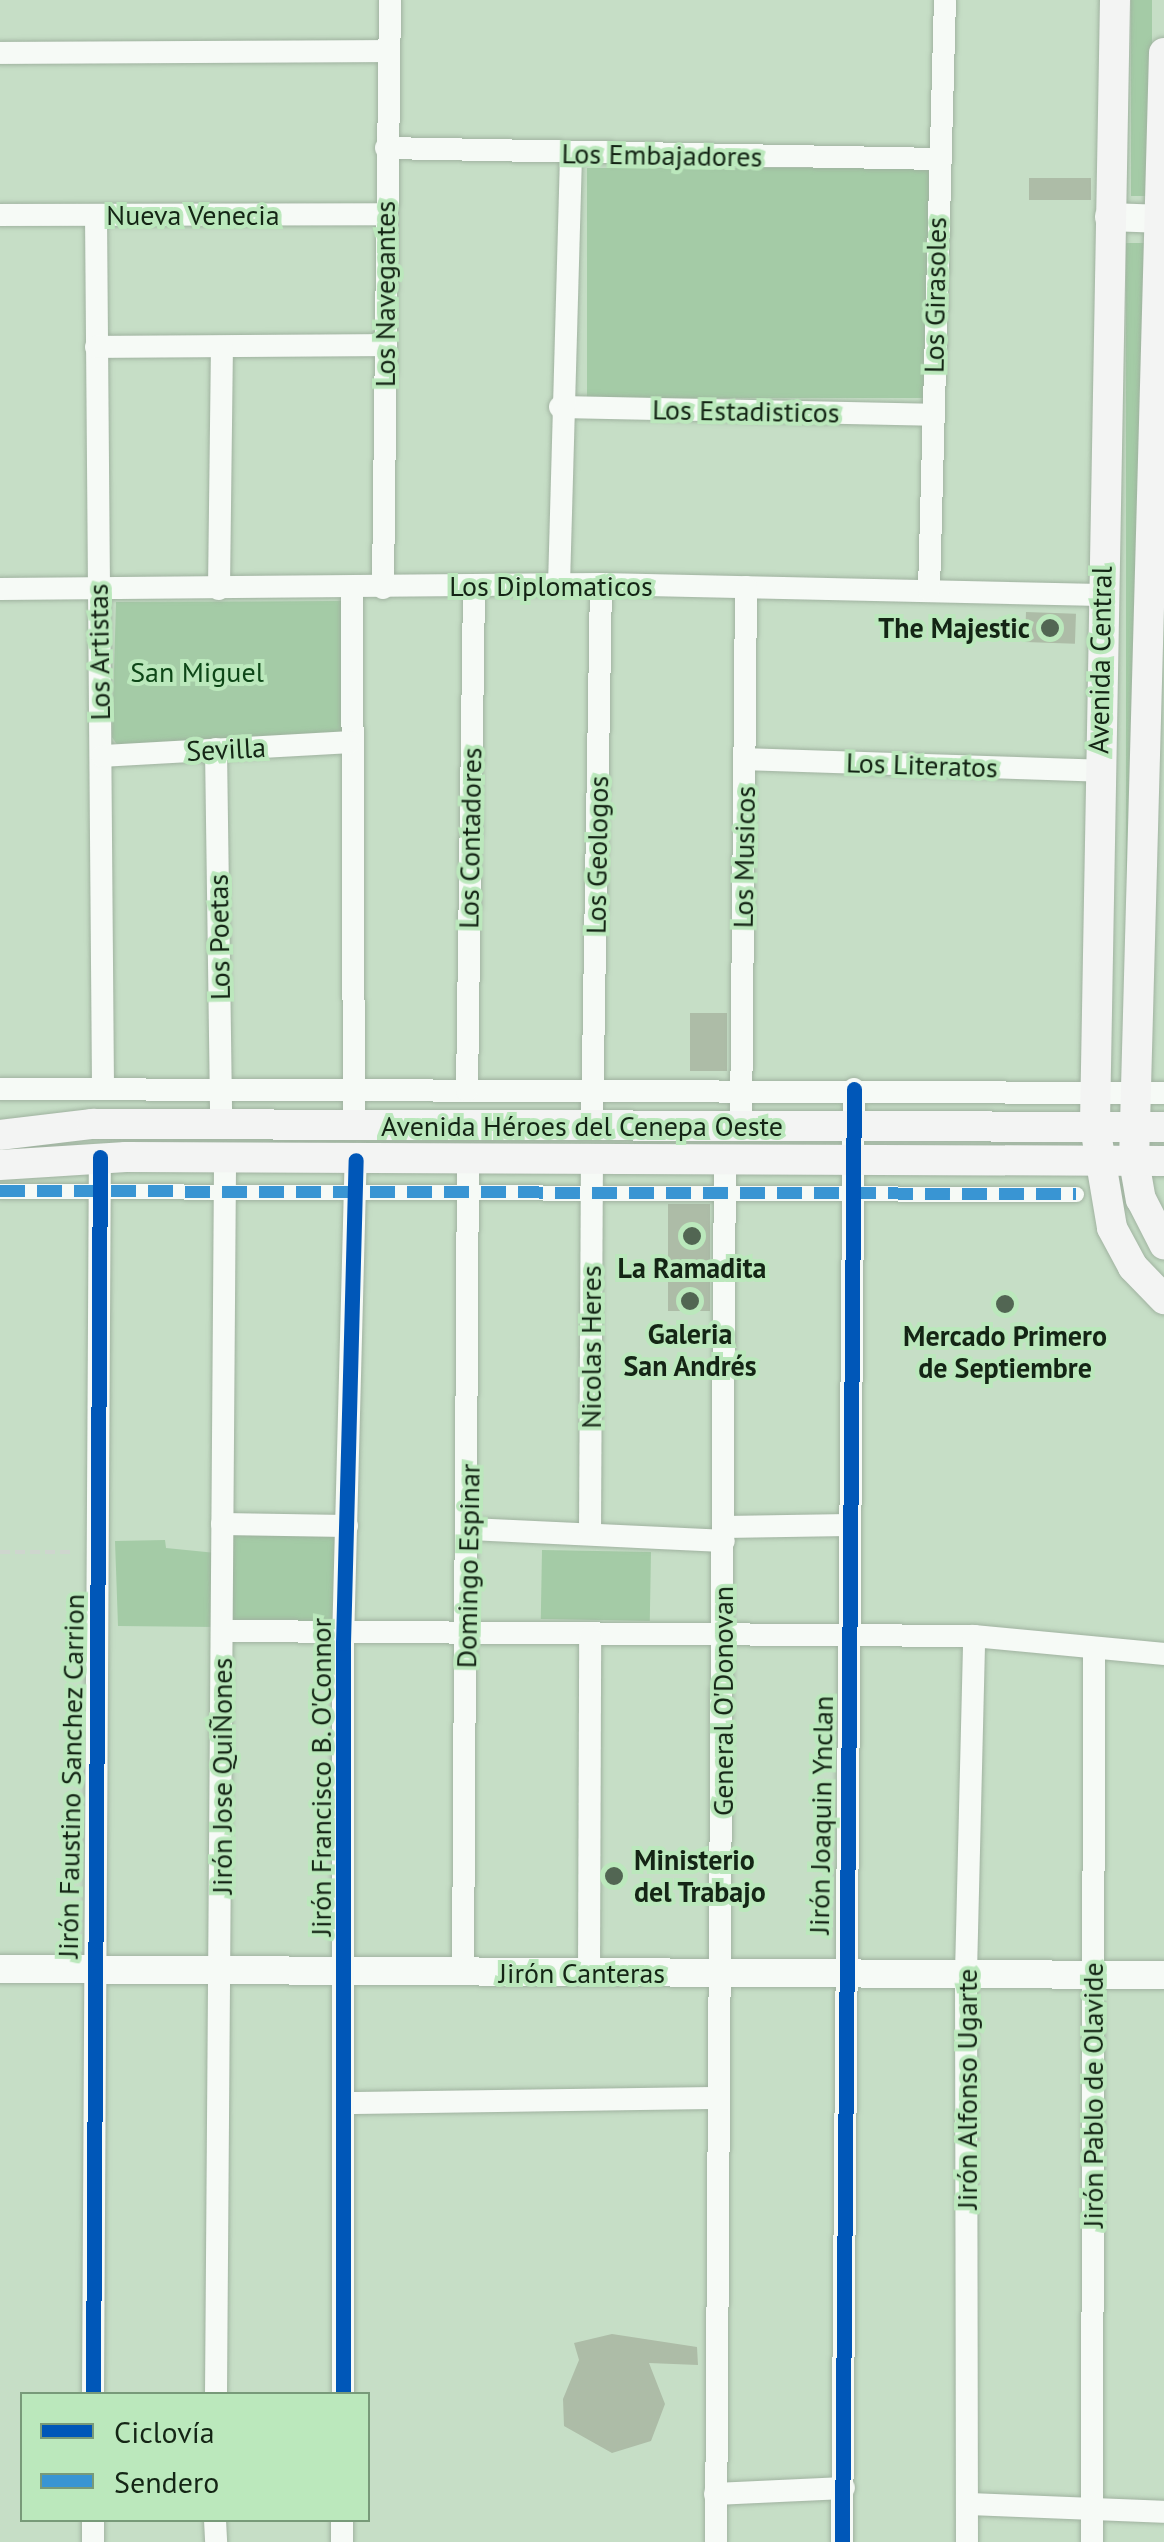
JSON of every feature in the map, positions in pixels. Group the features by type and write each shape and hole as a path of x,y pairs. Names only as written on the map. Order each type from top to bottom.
{"main road":[{"name":"Avenida Central","path":"1116,0 1098,771 1097,1161 1112,1228 1133,1267 1164,1299"},
{"name":"Avenida Central","path":"1164,53 1149,1161 1142,1199 1164,1244"},
{"name":"Avenida Héroes del Cenepa Oeste","path":"0,1135 92,1124 1149,1127"},
{"name":"Avenida Héroes del Cenepa Oeste","path":"0,1165 100,1158 225,1158 355,1176 468,1160 1149,1161"}],"street":[{"name":"Los Navegantes","path":"383,588 390,0"},
{"name":"Los Girasoles","path":"929,590 945,0"},
{"path":"0,53 388,51"},
{"name":"Los Embajadores","path":"386,148 938,159"},
{"path":"559,584 560,407 571,154"},
{"name":"Nueva Venecia","path":"0,216 386,214"},
{"name":"Los Artistas","path":"96,216 103,1088"},
{"path":"1109,217 1161,219"},
{"path":"96,348 385,344"},
{"path":"219,589 222,347"},
{"name":"Los Estadisticos","path":"560,407 932,415"},
{"name":"Los Diplomaticos","path":"0,589 602,584 1101,595"},
{"name":"Los Geologos","path":"592,1126 602,584"},
{"name":"Los Contadores","path":"468,1090 474,586"},
{"name":"Los Musicos","path":"741,1127 746,587"},
{"path":"352,588 354,1125"},
{"name":"Sevilla","path":"102,756 350,742"},
{"name":"Los Poetas","path":"216,749 221,1124"},
{"name":"Los Literatos","path":"745,759 1098,771"},
{"path":"0,1089 1150,1093"},
{"name":"Jirón Joaquin Ynclan","path":"842,2542 854,1089"},
{"name":"Jirón Faustino Sanchez Carrion","path":"93,2392 103,1190 100,1158"},
{"name":"Jirón Jose QuiÑones","path":"216,2392 225,1158"},
{"name":"Domingo Espinar","path":"463,1972 470,1529 468,1160"},
{"name":"Nicolas Heres","path":"590,1533 592,1160"},
{"name":"General O'Donovan","path":"716,2542 726,1161"},
{"path":"0,1191 225,1189 355,1176 468,1192 1076,1194"},
{"name":"Jirón Francisco B. O'Connor","path":"344,2392 348,2104 344,1631 355,1176"},
{"path":"222,1524 347,1526"},
{"path":"470,1529 724,1534 849,1526"},
{"path":"222,1631 590,1637 974,1636 1164,1654"},
{"name":"Jirón Alfonso Ugarte","path":"967,2542 966,1973 974,1636"},
{"path":"589,1974 590,1637"},
{"name":"Jirón Pablo de Olavide","path":"1092,2542 1094,1648"},
{"name":"Jirón Canteras","path":"0,1969 346,1974 1164,1975"},
{"path":"348,2104 719,2098"},
{"path":"715,2494 844,2488"},
{"path":"968,2504 1164,2512"}],"path":[{"path":"0,1552 99,1552"}],"green space":[{"path":"1131,0 1152,0 1152,196 1131,196"},
{"path":"587,168 933,168 933,398 587,398"},
{"path":"1126,243 1147,243 1147,1068 1126,1068"},
{"name":"San Miguel","path":"344,601 344,734 118,746 112,737 116,602"},
{"path":"229,1532 343,1534 341,1629 227,1627"},
{"path":"165,1540 166,1548 216,1553 216,1627 118,1626 115,1541"},
{"path":"542,1550 651,1552 650,1621 541,1619"}],"building":[{"path":"1029,178 1091,178 1091,200 1029,200"},
{"name":"The Majestic","path":"1026,612 1076,614 1075,644 1025,642"},
{"path":"690,1013 727,1013 727,1071 690,1071"},
{"path":"668,1204 710,1204 710,1311 668,1311"},
{"path":"612,2334 697,2347 698,2365 649,2363 665,2404 651,2441 612,2453 564,2426 563,2399 579,2360 574,2343"}],"marked path":[{"path":"0,1191 1076,1194"}],"cycle path":[{"path":"842,2542 854,1089"},
{"path":"93,2392 100,1157"},
{"path":"343,2392 343,1643 356,1160"}],"place":[{"name":"The Majestic","path":"1050,628"},
{"name":"La Ramadita","path":"692,1236"},
{"name":"Galeria San Andrés","path":"690,1301"},
{"name":"Mercado Primero de Septiembre","path":"1005,1304"},
{"name":"Ministerio del Trabajo","path":"614,1876"}]}
